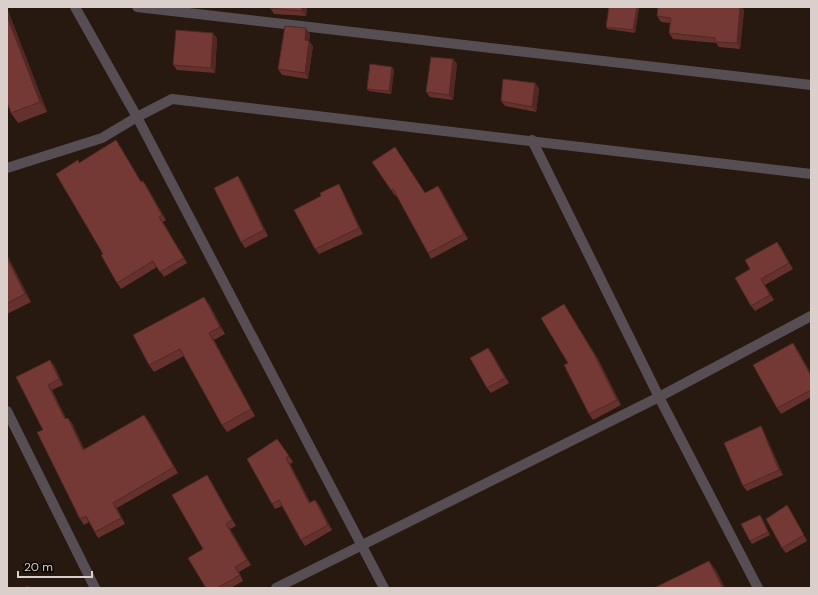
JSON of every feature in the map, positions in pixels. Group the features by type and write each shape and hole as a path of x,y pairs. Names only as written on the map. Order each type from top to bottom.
{"street":[{"path":"75,7 137,117 384,588"},
{"path":"137,7 811,85"},
{"path":"7,168 102,138 137,117 172,99 532,140 811,174"},
{"path":"532,140 659,397 758,588"},
{"path":"276,588 659,397 811,316"},
{"path":"7,411 95,588"}],"building":[{"path":"302,7 302,11 270,8"},
{"path":"609,7 637,7 633,30 606,27"},
{"path":"658,7 740,7 737,43 715,42 715,38 669,33 671,18 657,16"},
{"path":"7,16 40,102 11,113 7,102"},
{"path":"285,26 306,28 305,40 309,41 305,73 278,69"},
{"path":"176,30 213,33 211,68 173,65"},
{"path":"431,57 453,59 449,95 426,92"},
{"path":"370,64 392,67 389,91 367,89"},
{"path":"503,79 535,83 532,107 501,101"},
{"path":"116,140 141,182 143,181 162,215 159,217 184,258 160,272 153,261 117,283 101,255 103,254 56,174 78,160 79,163"},
{"path":"395,147 425,193 438,186 464,234 428,253 393,189 391,190 372,162"},
{"path":"238,176 264,230 241,242 214,188"},
{"path":"339,184 359,228 315,249 294,210 321,196 320,193"},
{"path":"777,242 789,263 761,279 770,295 751,306 735,278 750,269 745,260"},
{"path":"7,258 25,294 7,303"},
{"path":"204,297 220,327 209,333 251,409 222,425 180,349 149,365 133,335"},
{"path":"564,304 594,354 617,400 589,414 564,365 568,363 541,318"},
{"path":"793,343 811,376 811,390 777,408 753,365"},
{"path":"488,348 505,378 487,388 470,358"},
{"path":"50,360 59,379 48,385 65,419 68,418 83,450 144,415 174,467 113,503 121,518 95,532 86,516 80,519 37,432 43,430 16,377"},
{"path":"761,426 779,470 743,486 724,443"},
{"path":"277,439 289,456 286,458 309,503 315,500 328,525 301,540 279,500 272,504 247,459"},
{"path":"207,475 232,520 226,524 247,560 235,567 240,575 217,588 206,588 188,558 203,549 172,495"},
{"path":"787,505 804,535 782,548 766,519"},
{"path":"760,515 768,532 750,541 741,524"},
{"path":"709,561 723,588 654,588"}]}
